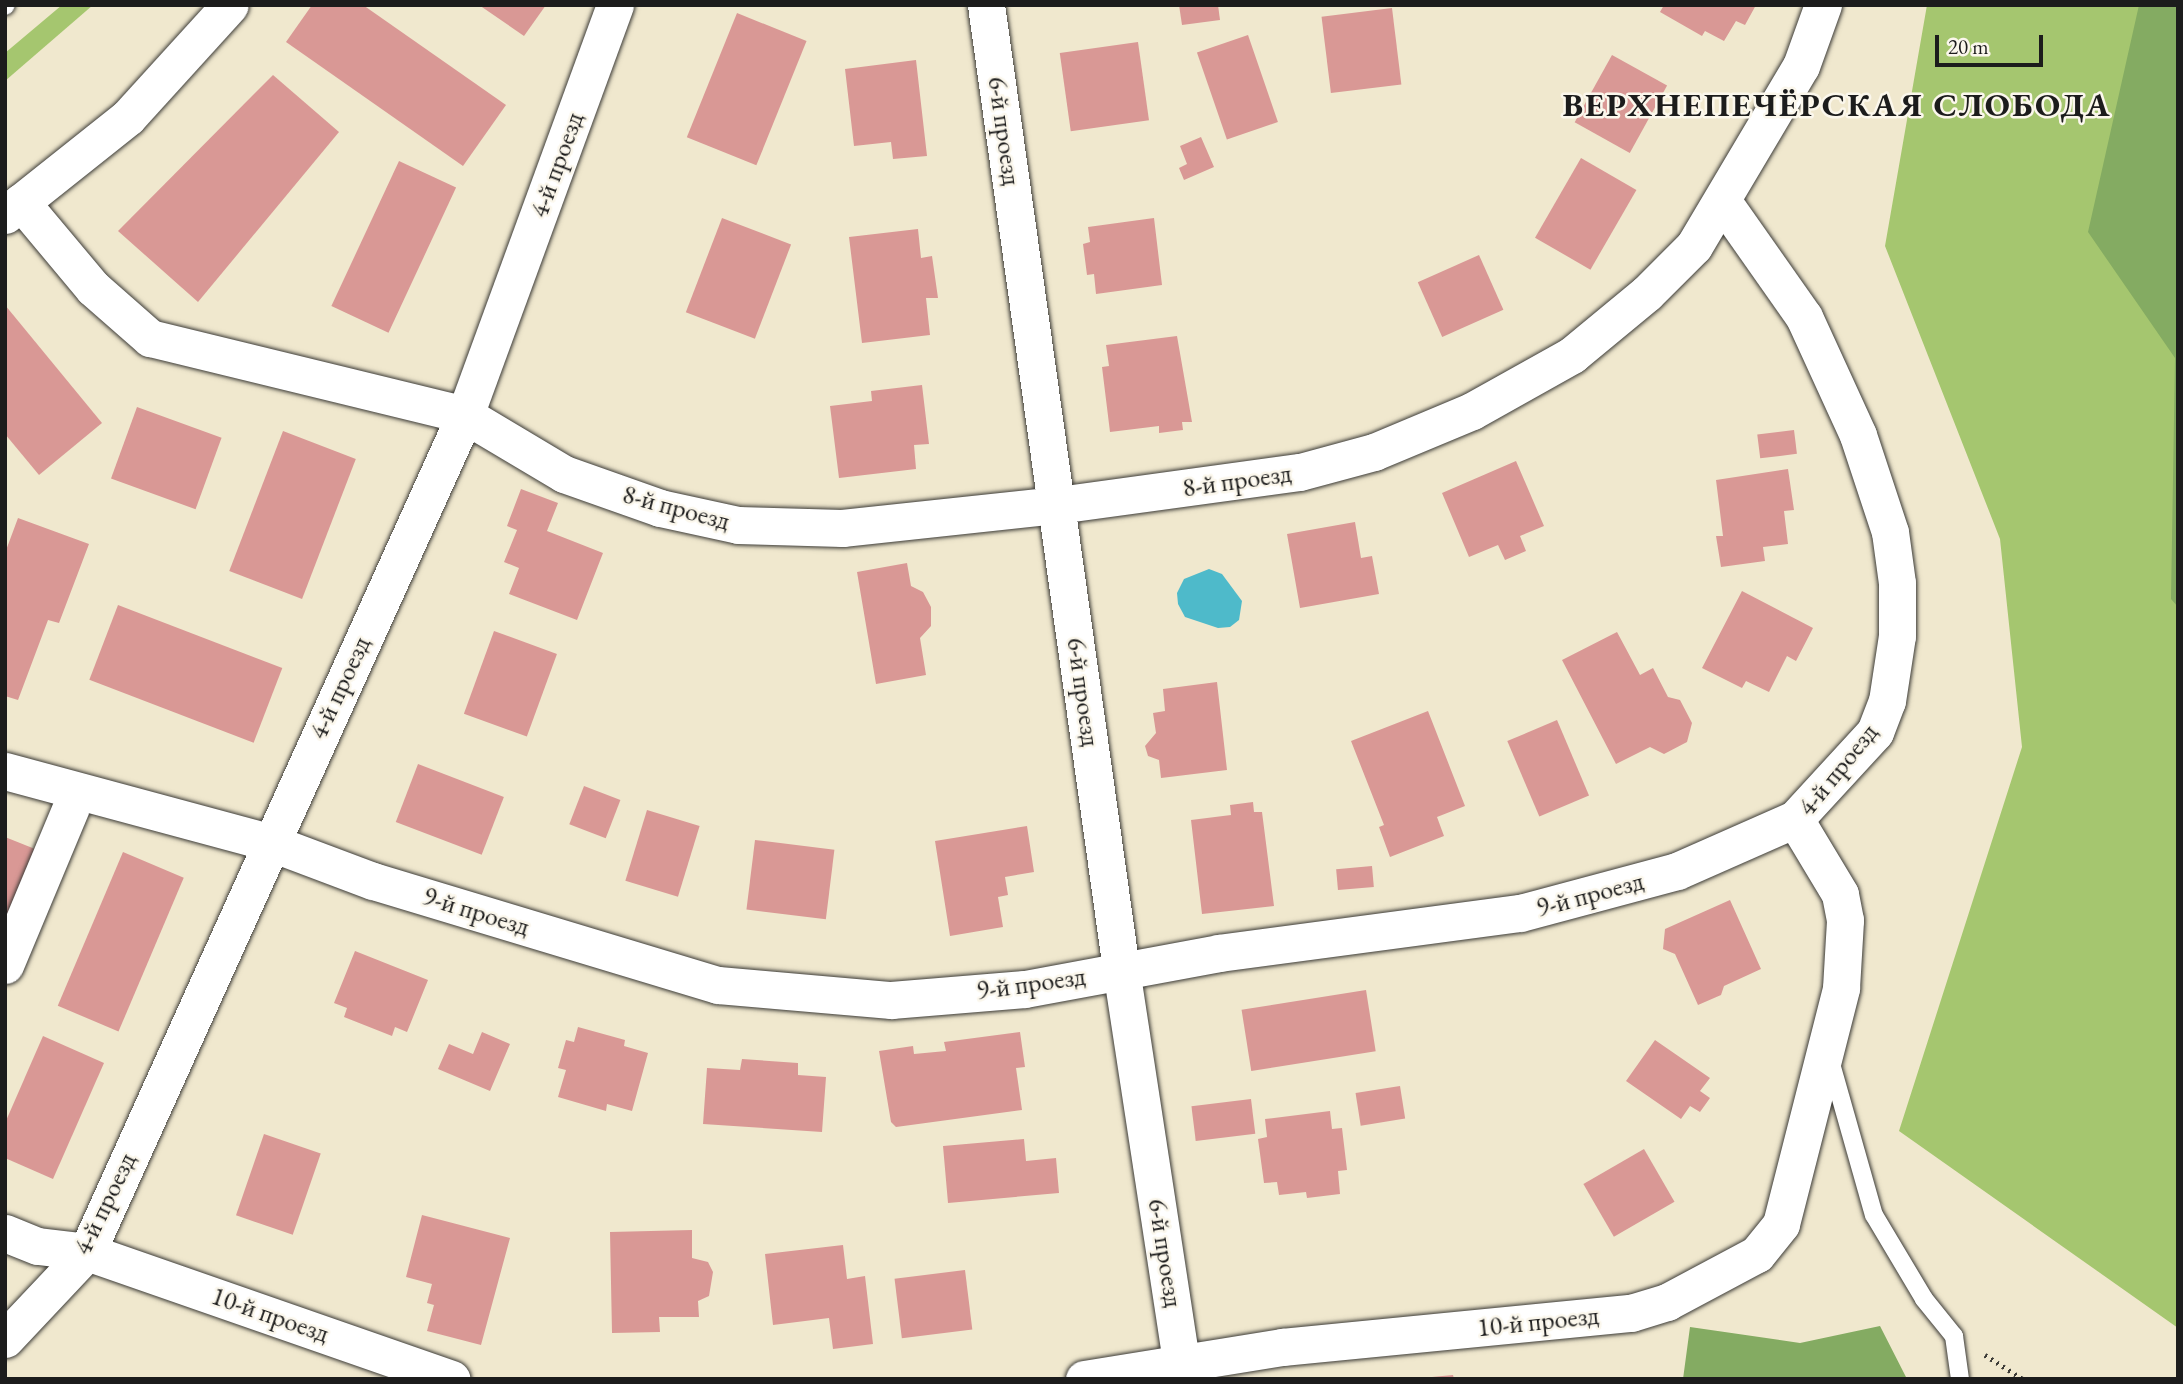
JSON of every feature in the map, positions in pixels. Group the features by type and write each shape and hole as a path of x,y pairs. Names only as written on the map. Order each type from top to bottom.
{"street":[{"path":"13,209 128,117 230,5"},
{"name":"4-й проезд","path":"5,1339 87,1252 270,842 466,415 615,5"},
{"name":"6-й проезд","path":"986,5 1121,969 1183,1371"},
{"name":"8-й проезд","path":"13,209 93,288 150,338 466,415 564,474 660,508 738,525 842,528 1058,505 1300,472 1374,452 1472,411 1572,355 1694,246 1724,203 1801,66 1823,5"},
{"name":"4-й проезд","path":"1724,203 1804,317 1858,435 1890,532 1897,583 1897,636 1887,701 1875,732 1795,819 1840,894 1845,920 1841,988 1826,1043"},
{"name":"9-й проезд","path":"5,771 270,842 373,881 718,985 891,1000 1025,989 1121,969 1520,913 1677,871 1795,819"},
{"path":"5,965 71,807"},
{"name":"10-й проезд","path":"1084,1379 1183,1371 1282,1347 1631,1313 1667,1302 1757,1254 1782,1224 1826,1043"},
{"name":"10-й проезд","path":"5,1233 38,1246 87,1252 452,1379"}],"lane":[{"path":"1826,1043 1874,1215 1924,1299 1954,1336 1960,1379"}],"path":[{"path":"1954,1336 2023,1379"}],"green space":[{"path":"62,5 93,5 5,81 5,53"},
{"path":"1927,5 2178,5 2178,1328 1899,1131 2022,747 2000,539 1885,246"},
{"path":"2139,5 2178,5 2178,607 2171,599 2175,358 2088,232"},
{"path":"1880,1326 1907,1379 1683,1379 1690,1327 1800,1343"}],"water":[{"path":"1209,569 1222,574 1242,601 1239,620 1230,627 1218,628 1185,617 1178,604 1177,593 1184,579"}],"building":[{"path":"312,5 363,5 506,105 463,166 286,42"},
{"path":"479,5 546,5 524,36"},
{"path":"1179,5 1218,5 1220,20 1182,25"},
{"path":"1664,5 1756,5 1745,25 1736,21 1724,41 1705,31 1702,36 1660,12"},
{"path":"1392,8 1401,84 1331,93 1322,17"},
{"path":"737,13 807,41 756,165 687,137"},
{"path":"1248,35 1278,122 1227,140 1197,53"},
{"path":"1138,42 1149,120 1071,131 1060,53"},
{"path":"1612,55 1667,86 1630,153 1575,122"},
{"path":"916,60 927,156 893,159 891,142 854,146 845,69"},
{"path":"273,75 339,132 198,302 118,231"},
{"path":"1201,137 1214,167 1184,180 1179,168 1187,164 1180,146"},
{"path":"1581,158 1636,190 1590,270 1535,238"},
{"path":"399,161 456,188 388,333 331,306"},
{"path":"722,218 791,245 755,339 686,312"},
{"path":"1154,218 1162,285 1096,294 1094,274 1087,275 1083,244 1090,242 1088,227"},
{"path":"918,229 921,258 932,256 938,298 926,298 930,335 862,343 849,237"},
{"path":"1479,255 1503,310 1442,337 1418,282"},
{"path":"5,305 102,423 39,475 5,434"},
{"path":"1177,336 1192,422 1182,422 1183,430 1159,433 1159,426 1110,432 1102,367 1109,366 1106,345"},
{"path":"922,385 929,444 914,445 916,469 839,478 830,406 872,401 871,391"},
{"path":"137,407 222,438 196,509 111,478"},
{"path":"1794,430 1797,454 1760,458 1757,435"},
{"path":"283,431 356,459 302,599 229,571"},
{"path":"1516,461 1544,526 1520,536 1526,551 1505,560 1498,545 1469,557 1442,493"},
{"path":"1788,469 1794,510 1784,511 1788,544 1763,547 1765,561 1721,567 1716,536 1723,536 1716,480"},
{"path":"521,489 558,503 547,531 603,553 577,620 509,594 519,568 504,562 517,530 507,526"},
{"path":"18,518 89,544 59,623 48,620 18,700 5,696 5,553"},
{"path":"1355,522 1361,558 1372,556 1379,594 1300,608 1287,534"},
{"path":"907,563 911,586 923,592 931,607 931,626 920,638 926,675 876,684 857,572"},
{"path":"1742,591 1813,628 1796,661 1787,656 1769,692 1746,681 1742,688 1702,668"},
{"path":"118,605 282,668 254,743 89,680"},
{"path":"494,631 557,654 527,737 464,714"},
{"path":"1617,632 1640,675 1653,668 1668,697 1680,700 1692,723 1687,742 1664,754 1650,747 1616,764 1562,660"},
{"path":"1217,682 1227,770 1161,778 1159,760 1148,756 1145,746 1156,733 1153,713 1165,711 1163,689"},
{"path":"1428,711 1465,806 1437,817 1444,836 1390,857 1379,827 1384,825 1351,741"},
{"path":"1557,720 1589,795 1539,817 1507,741"},
{"path":"418,764 504,797 482,855 396,822"},
{"path":"584,786 620,800 606,838 569,824"},
{"path":"1253,802 1254,812 1262,812 1274,906 1202,914 1191,820 1231,815 1230,805"},
{"path":"647,810 700,826 678,897 625,881"},
{"path":"1027,826 1034,872 1005,877 1008,895 998,897 1003,927 950,936 935,841"},
{"path":"5,837 35,849 9,914 5,912"},
{"path":"755,840 834,850 826,919 746,909"},
{"path":"123,852 184,878 119,1032 58,1006"},
{"path":"1372,866 1374,887 1338,890 1336,869"},
{"path":"1730,900 1761,969 1724,986 1721,995 1698,1005 1675,954 1663,949 1665,929"},
{"path":"355,951 428,980 407,1032 395,1027 392,1036 344,1017 347,1008 334,1003"},
{"path":"1366,990 1376,1051 1251,1071 1242,1010"},
{"path":"578,1027 625,1040 624,1046 648,1053 632,1111 607,1104 606,1111 558,1097 566,1070 558,1068 566,1040 574,1042"},
{"path":"482,1032 510,1044 490,1091 438,1069 449,1044 473,1054"},
{"path":"1020,1032 1025,1067 1016,1068 1022,1110 896,1127 891,1122 879,1051 913,1046 914,1054 946,1051 944,1042"},
{"path":"43,1036 104,1063 53,1179 5,1158 5,1123"},
{"path":"1655,1040 1710,1078 1700,1091 1710,1098 1700,1112 1690,1106 1681,1119 1626,1081"},
{"path":"742,1059 798,1063 798,1075 826,1077 822,1132 703,1124 707,1068 740,1070"},
{"path":"1400,1086 1405,1119 1361,1126 1356,1093"},
{"path":"1251,1099 1255,1134 1196,1141 1191,1106"},
{"path":"1330,1111 1332,1129 1342,1128 1347,1170 1338,1171 1340,1194 1307,1198 1306,1192 1279,1195 1277,1182 1264,1183 1258,1139 1267,1137 1265,1119"},
{"path":"264,1134 321,1154 293,1235 236,1215"},
{"path":"1024,1139 1026,1161 1056,1158 1059,1193 948,1203 943,1146"},
{"path":"1644,1149 1674,1202 1614,1237 1583,1184"},
{"path":"422,1215 510,1238 481,1345 427,1331 434,1305 427,1303 432,1284 406,1277"},
{"path":"692,1230 692,1258 708,1262 713,1272 709,1296 698,1301 699,1317 659,1317 660,1332 612,1333 610,1232"},
{"path":"843,1245 847,1279 865,1276 873,1344 833,1349 829,1318 773,1325 765,1254"},
{"path":"965,1270 972,1330 902,1338 895,1279"},
{"path":"1453,1375 1454,1379 1432,1379 1432,1377"}],"district":[{"name":"ВЕРХНЕПЕЧЁРСКАЯ СЛОБОДА","path":"1837,105"}]}
